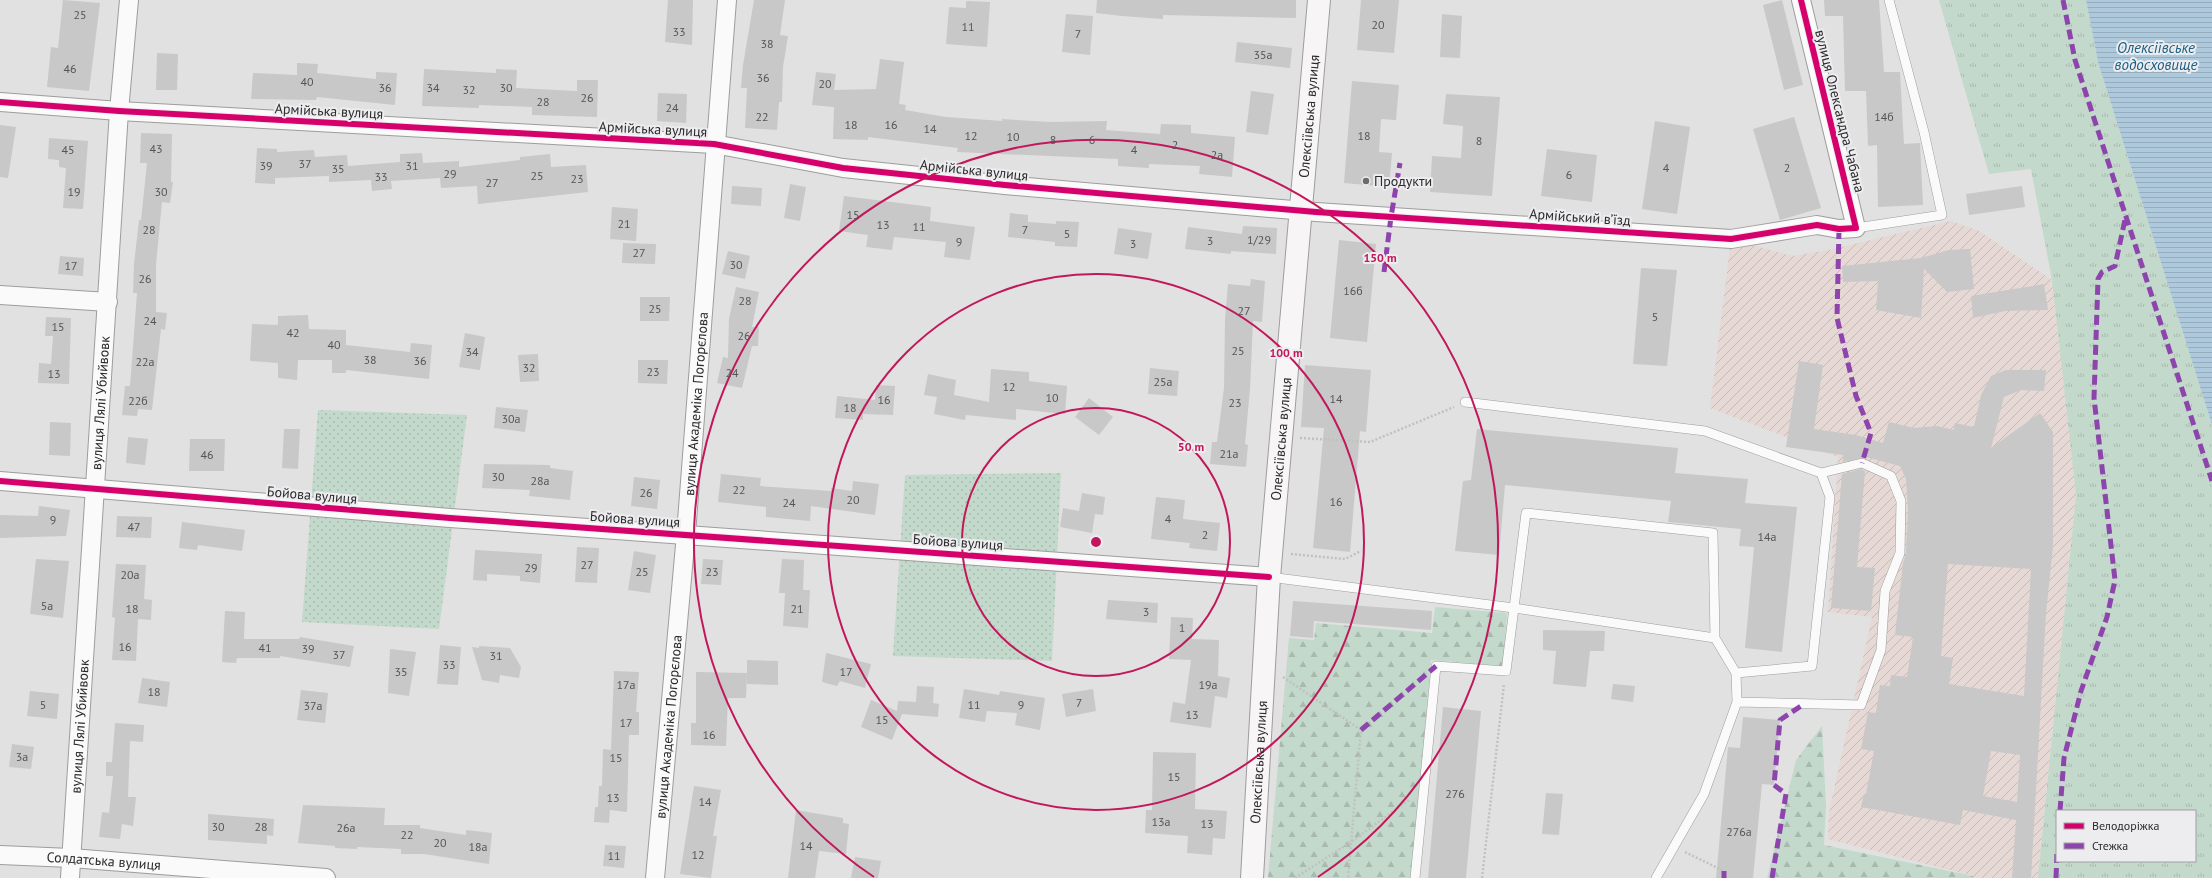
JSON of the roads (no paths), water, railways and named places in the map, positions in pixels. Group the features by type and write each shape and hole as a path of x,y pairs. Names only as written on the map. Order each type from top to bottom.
{"street":[{"name":"вулиця Лялі Убийвовк","path":"70,878 96,490 119,111 129,0"},
{"name":"вулиця Академіка Погорєлова","path":"655,878 686,534 714,144 727,0"},
{"name":"Олексіївська вулиця","path":"1252,878 1269,577 1319,0"},
{"name":"вулиця Олександра Чабана","path":"1801,0 1856,228"},
{"name":"Армійська вулиця","path":"0,102 119,111 714,144 843,168 1005,185 1301,211"},
{"name":"Армійський в’їзд","path":"1301,211 1731,239 1817,226 1839,229 1856,228"},
{"path":"0,295 108,302"},
{"name":"Бойова вулиця","path":"0,481 450,518 1269,577"},
{"name":"Солдатська вулиця","path":"0,855 71,858 326,878"}],"lane":[{"path":"1856,228 1942,215 1924,132 1889,0"},
{"path":"1465,402 1705,431 1821,473 1862,463 1891,476 1901,500 1900,553 1885,591 1881,650 1861,705 1737,702"},
{"path":"1736,673 1812,666 1830,497 1821,473"},
{"path":"1415,878 1436,666 1506,670 1526,513 1713,533 1715,638 1736,673 1737,702 1704,794 1656,878"},
{"path":"1269,577 1514,608 1715,638"}],"water":[{"name":"Олексіївське водосховище","path":"2086,0 2212,0 2212,425 2098,62"}],"place":[{"name":"Продукти","path":"1366,181"}]}
